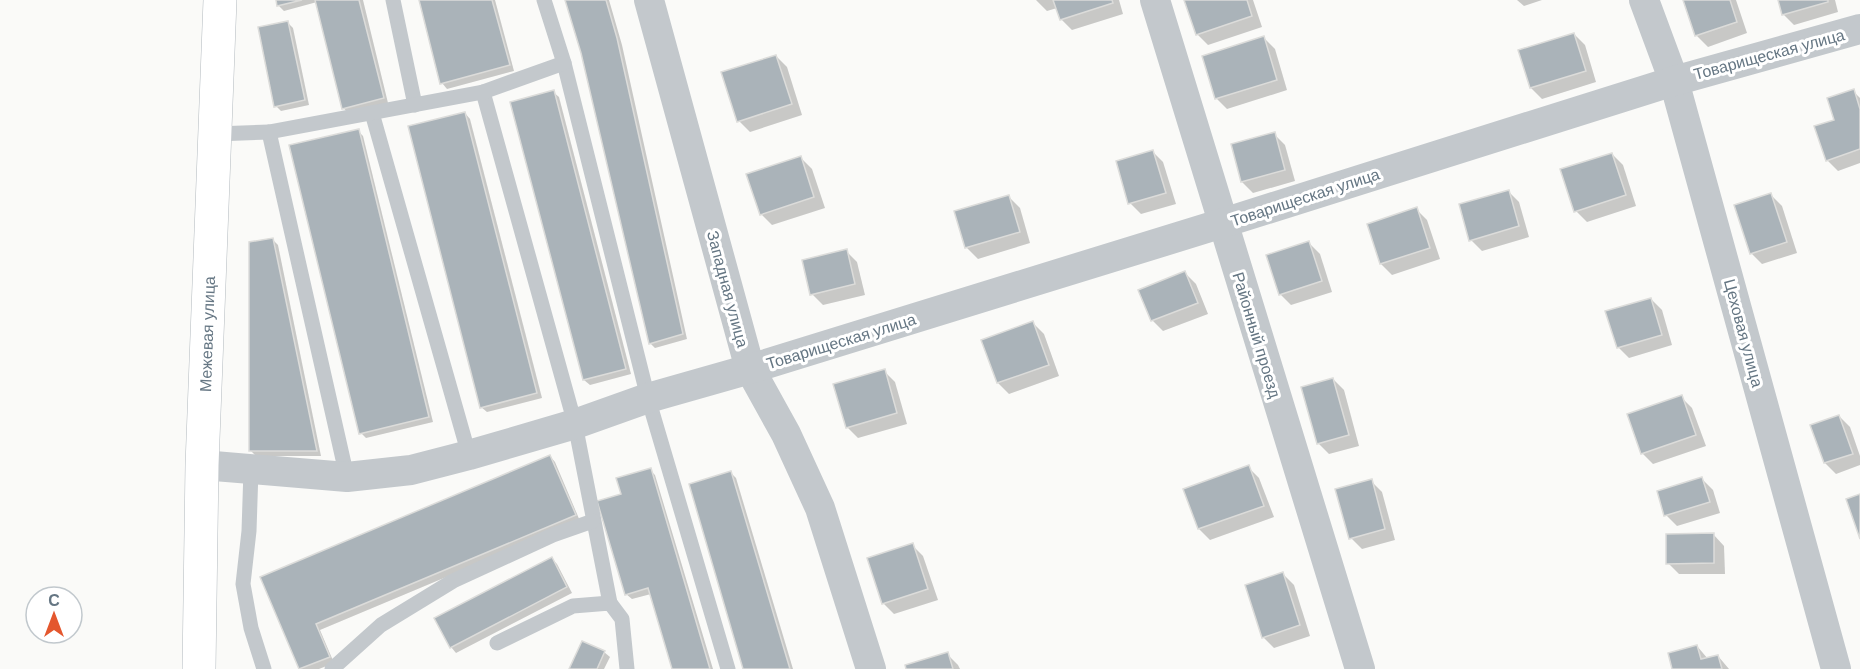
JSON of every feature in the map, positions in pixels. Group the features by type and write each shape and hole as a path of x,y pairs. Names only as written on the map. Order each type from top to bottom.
{"street":[{"name":"Межевая улица","path":"199,669 202,465 220,0"},
{"name":"Западная улица","path":"649,0 750,369 786,434 820,508 871,669"},
{"name":"Районный проезд","path":"1155,0 1360,669"},
{"name":"Цеховая улица","path":"1644,0 1674,81 1836,669"},
{"name":"Товарищеская улица","path":"202,465 348,477 411,470 469,455 574,424 648,398 750,369 1223,223 1674,81 1860,29"}],"lane":[{"path":"393,0 415,105"},
{"path":"544,0 564,63 648,398 728,669"},
{"path":"215,134 269,132 483,92 564,63"},
{"path":"483,92 574,424 610,603 622,619 627,669"},
{"path":"372,113 469,455"},
{"path":"269,132 348,477"},
{"path":"251,470 249,531 243,584 251,628 264,669"},
{"path":"332,669 381,625 453,581 553,535 593,521"},
{"path":"497,643 573,606 610,603"}],"building":[{"path":"276,0 302,0 277,6"},
{"path":"315,0 359,0 384,98 342,109"},
{"path":"419,0 492,0 510,65 440,84"},
{"path":"565,0 606,0 617,38 683,334 649,344 581,53"},
{"path":"1053,0 1112,0 1113,3 1060,20"},
{"path":"1184,0 1247,0 1252,16 1196,35"},
{"path":"1683,0 1730,0 1737,22 1695,36"},
{"path":"1778,0 1828,0 1828,2 1782,15"},
{"path":"288,21 305,100 274,107 258,27"},
{"path":"1574,33 1586,71 1530,88 1518,50"},
{"path":"1264,36 1277,80 1215,99 1202,56"},
{"path":"776,55 792,104 737,122 721,72"},
{"path":"1854,89 1860,109 1860,149 1826,161 1814,126 1834,120 1827,98"},
{"path":"554,90 626,369 583,380 510,102"},
{"path":"465,112 537,393 480,408 408,126"},
{"path":"359,129 429,417 359,434 289,145"},
{"path":"1275,132 1285,170 1241,182 1231,144"},
{"path":"1153,150 1166,193 1128,204 1116,161"},
{"path":"1612,153 1626,195 1574,212 1560,169"},
{"path":"801,156 814,197 760,215 746,174"},
{"path":"1509,190 1519,226 1469,241 1459,204"},
{"path":"1771,193 1787,242 1750,254 1734,205"},
{"path":"1009,195 1020,232 965,248 954,211"},
{"path":"1417,207 1430,248 1380,264 1367,224"},
{"path":"273,238 317,451 249,451 249,242"},
{"path":"1309,241 1322,281 1279,295 1266,255"},
{"path":"847,249 855,284 810,295 802,260"},
{"path":"1185,271 1198,303 1151,321 1138,290"},
{"path":"1651,298 1662,335 1617,348 1605,311"},
{"path":"1033,321 1049,365 997,383 981,340"},
{"path":"885,369 897,413 846,428 833,384"},
{"path":"1333,378 1349,435 1317,444 1301,387"},
{"path":"1682,395 1696,435 1641,454 1627,414"},
{"path":"1839,415 1853,454 1824,463 1810,425"},
{"path":"550,455 576,515 316,624 330,657 299,669 260,577"},
{"path":"1249,465 1264,506 1198,529 1183,489"},
{"path":"651,468 710,669 672,669 648,588 625,595 597,501 621,494 616,478"},
{"path":"731,471 790,669 743,669 689,484"},
{"path":"1702,477 1710,502 1664,516 1657,491"},
{"path":"1372,479 1385,529 1349,539 1335,489"},
{"path":"1860,494 1860,539 1846,499"},
{"path":"1714,533 1714,563 1666,564 1666,534"},
{"path":"913,543 928,589 882,604 867,558"},
{"path":"552,557 567,587 450,648 434,618"},
{"path":"1283,572 1300,625 1262,638 1245,585"},
{"path":"582,641 605,651 597,669 569,669"},
{"path":"1697,645 1701,659 1718,655 1722,669 1672,669 1668,653"},
{"path":"948,652 953,669 906,669 905,665"}]}
